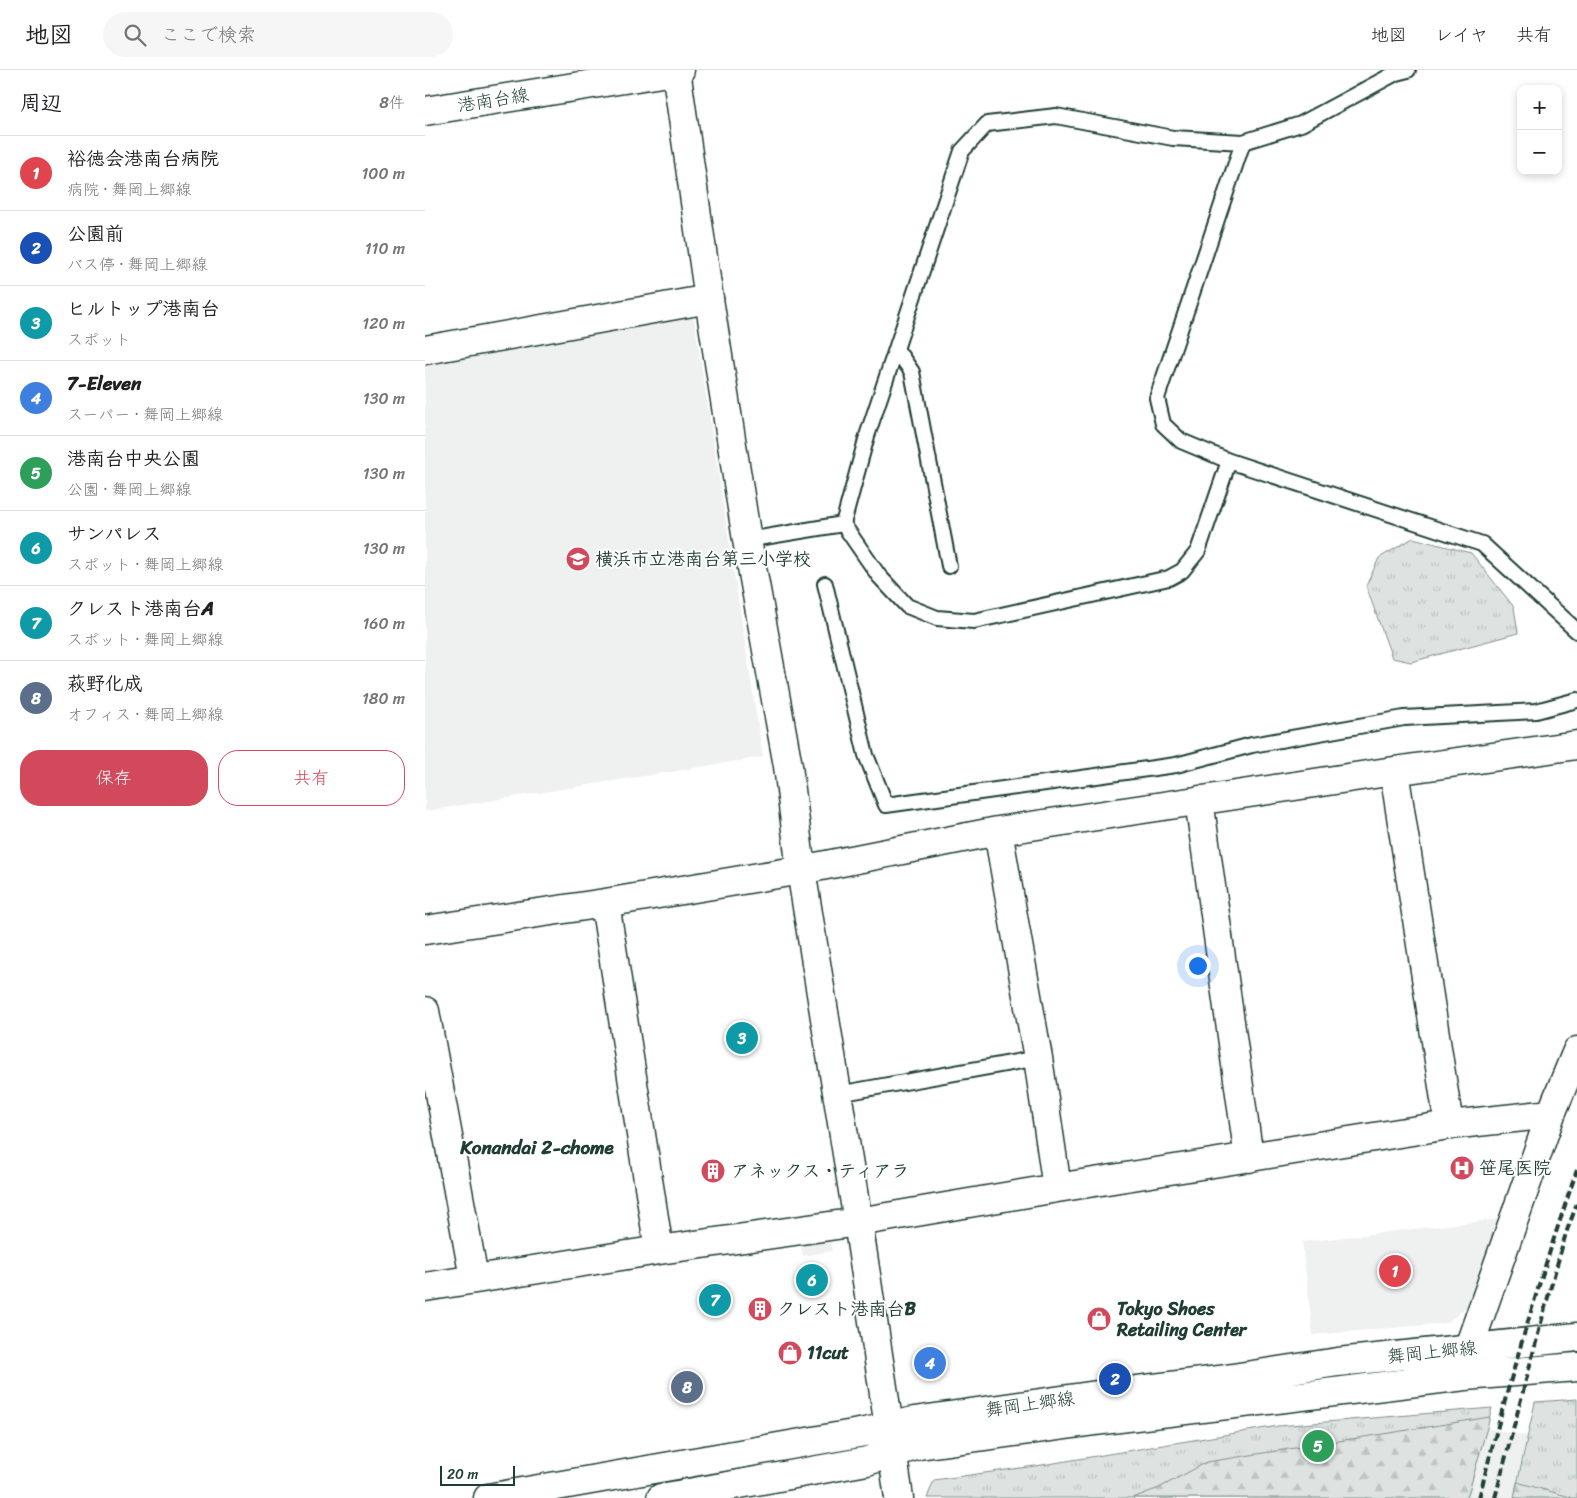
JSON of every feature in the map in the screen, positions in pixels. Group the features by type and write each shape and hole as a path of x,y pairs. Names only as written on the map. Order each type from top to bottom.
{"street":[{"path":"676,70 709,299 747,540 788,766 801,870 858,1222 899,1498"},
{"name":"港南台線","path":"425,109 680,70"},
{"path":"425,350 709,299"},
{"path":"425,930 605,903 801,870 998,831 1577,745"},
{"path":"1394,771 1449,1125"},
{"path":"1199,800 1249,1158"},
{"path":"998,831 1038,1058 1057,1188"},
{"path":"605,903 659,1250"},
{"path":"425,1011 474,1278"},
{"path":"1465,1376 1469,1347 1551,1114 1577,1050"},
{"path":"425,1287 659,1250 858,1222 1449,1125 1551,1114"},
{"name":"舞岡上郷線","path":"661,1498 867,1461 915,1421 1338,1362 1577,1336"},
{"name":"舞岡上郷線","path":"488,1498 891,1440 919,1445 1465,1376 1577,1367"}],"lane":[{"path":"1229,461 1197,552 1182,571 1169,578 974,621 937,618 907,606 879,576 843,524 867,436 962,151 987,124 1056,116 1173,138 1243,142 1301,124 1396,73 1407,70"},
{"path":"1243,142 1157,398 1163,424 1181,441 1229,461 1483,544 1577,631"},
{"path":"896,349 912,372 949,566"},
{"path":"747,540 843,524"},
{"path":"825,584 866,755 885,805 1176,764 1252,745 1404,718 1537,711 1577,700"},
{"path":"838,1094 1038,1058"}],"shaded area":[{"name":"横浜市立港南台第三小学校","path":"682,313 694,319 763,757 425,811 425,360"},
{"path":"1500,1219 1476,1299 1447,1323 1313,1335 1302,1242"},
{"path":"829,1236 832,1251 803,1256 800,1241"},
{"path":"1487,1428 1527,1436 1513,1498 1467,1498"}],"green space":[{"path":"1413,538 1471,553 1514,607 1518,633 1411,662 1392,658 1366,586 1379,558"},
{"path":"1577,1399 1577,1498 1514,1498 1535,1402"},
{"path":"1492,1408 1467,1498 927,1498 934,1480 1042,1465 1278,1426"},
{"path":"1490,1417 1467,1498 1133,1498 1159,1488 1207,1462"},
{"path":"1517,1482 1570,1497 1571,1498 1514,1498"}],"railway":[{"path":"1479,1498 1525,1332 1577,1170"},
{"path":"1495,1498 1546,1304 1566,1233 1577,1204"}],"place":[{"name":"横浜市立港南台第三小学校","path":"578,559"},
{"name":"ヒルトップ港南台","path":"742,1038"},
{"name":"笹尾医院","path":"1462,1168"},
{"name":"アネックス・ティアラ","path":"713,1171"},
{"name":"裕徳会港南台病院","path":"1395,1271"},
{"name":"サンパレス","path":"812,1280"},
{"name":"クレスト港南台A","path":"715,1300"},
{"name":"クレスト港南台B","path":"760,1309"},
{"name":"Tokyo Shoes Retailing Center","path":"1099,1319"},
{"name":"11cut","path":"790,1353"},
{"name":"7-Eleven","path":"930,1363"},
{"name":"公園前","path":"1115,1379"},
{"name":"萩野化成","path":"687,1387"},
{"name":"港南台中央公園","path":"1318,1446"}],"district":[{"name":"Konandai 2-chome","path":"537,1147"}]}
